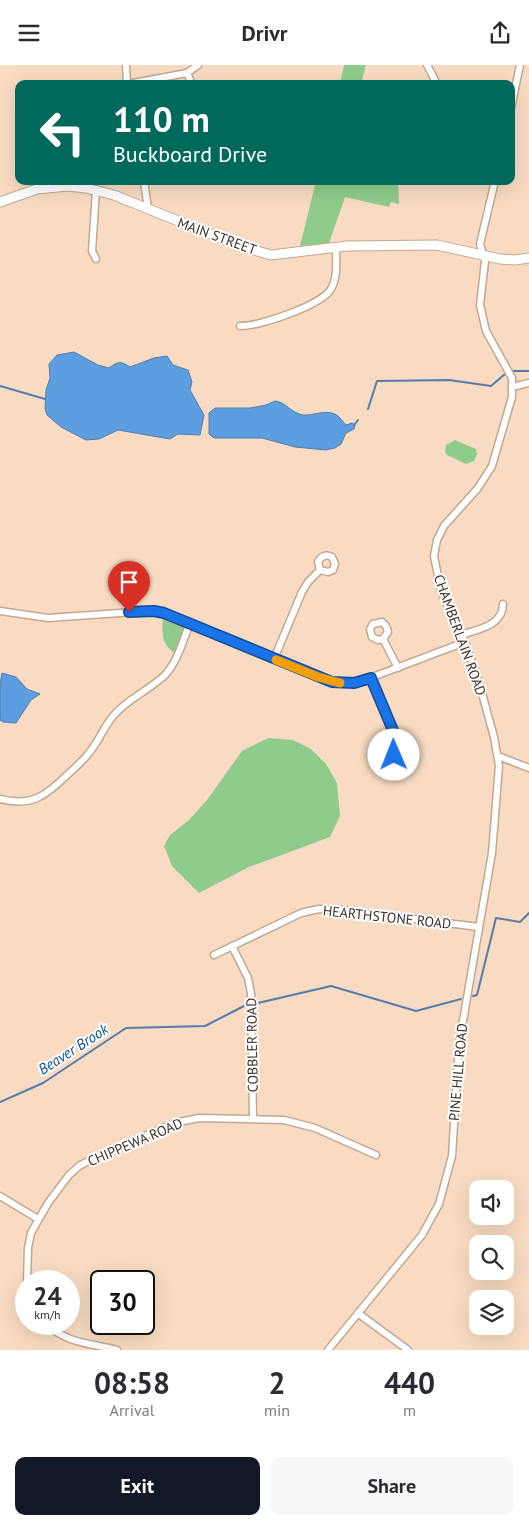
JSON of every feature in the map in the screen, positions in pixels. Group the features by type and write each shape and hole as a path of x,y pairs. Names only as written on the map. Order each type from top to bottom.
{"main road":[{"name":"MAIN STREET","path":"0,202 23,192 51,187 68,186 96,190 207,234 262,253 280,255 336,248 437,245 515,260 529,258"}],"street":[{"path":"126,65 127,80"},
{"path":"149,80 187,73 198,65"},
{"path":"427,65 435,80"},
{"path":"515,89 520,65"},
{"path":"187,73 190,80"},
{"path":"145,185 148,209"},
{"name":"CHAMBERLAIN ROAD","path":"494,185 480,244 485,261 480,305 483,324 509,372 512,387 508,413 492,466 478,488 444,526 434,556 441,591 465,642 480,686 498,756"},
{"path":"96,190 92,251 96,259"},
{"path":"240,327 248,327 292,312 324,297 334,283 337,266 336,248"},
{"path":"512,387 529,383"},
{"path":"274,659 302,592 308,582 320,570"},
{"path":"461,635 495,622 502,613 502,604"},
{"path":"0,611 48,618 154,611 190,623 332,682 354,683 371,678 465,642"},
{"path":"0,799 17,802 32,801 47,794 57,785 89,753 108,723 122,706 166,674 175,660 190,623"},
{"path":"383,639 398,667"},
{"path":"371,678 397,740"},
{"path":"498,756 529,768"},
{"name":"PINE HILL ROAD","path":"328,1350 422,1235 435,1213 442,1195 452,1156 458,1052 495,831 500,775 498,756"},
{"name":"HEARTHSTONE ROAD","path":"214,955 301,913 319,909 479,927"},
{"name":"COBBLER ROAD","path":"232,946 248,978 251,993 253,1118"},
{"name":"CHIPPEWA ROAD","path":"27,1270 28,1245 38,1219 69,1175 94,1157 182,1121 199,1118 279,1119 304,1125 376,1155"},
{"path":"0,1196 38,1219"},
{"path":"359,1314 408,1350"},
{"path":"62,1335 72,1341 117,1350"}],"green space":[{"path":"344,65 366,65 362,80 341,80"},
{"path":"315,185 398,185 399,204 391,202 389,207 345,197 329,243 300,246"},
{"path":"455,440 476,449 477,454 474,461 466,464 447,455 445,452 446,445"},
{"path":"163,616 179,622 184,629 175,653 170,650 163,638"},
{"path":"268,738 293,740 311,749 326,764 337,783 340,816 330,837 249,867 199,893 172,866 164,846 170,835 189,820 207,800 242,751"}],"water":[{"path":"74,352 98,365 109,368 120,363 130,367 154,358 167,356 173,365 188,370 192,382 190,390 204,415 200,435 178,434 170,439 118,430 99,439 86,440 61,427 47,415 45,409 46,390 50,378 49,364 57,355"},
{"path":"275,401 303,415 326,412 334,414 346,425 352,423 355,425 354,429 346,433 341,444 326,450 295,447 262,438 214,438 209,434 209,413 215,408 250,408"},
{"path":"2,673 16,677 27,689 40,694 31,700 16,723 0,720 0,684"}],"waterway":[{"path":"512,371 529,371"},
{"path":"368,409 377,381 449,380 491,386 505,374"},
{"path":"0,386 45,399"},
{"path":"354,425 358,420"},
{"name":"Beaver Brook","path":"473,996 477,995 496,918 520,922 529,913"},
{"name":"Beaver Brook","path":"258,1003 331,986 416,1011 461,999"},
{"name":"Beaver Brook","path":"0,1102 43,1083 126,1028 205,1026 246,1005"}],"slow traffic":[{"path":"276,660 318,677 340,683"}],"route":[{"path":"129,612 154,611 164,613 332,682 354,683 371,678 397,740 394,755"}]}
